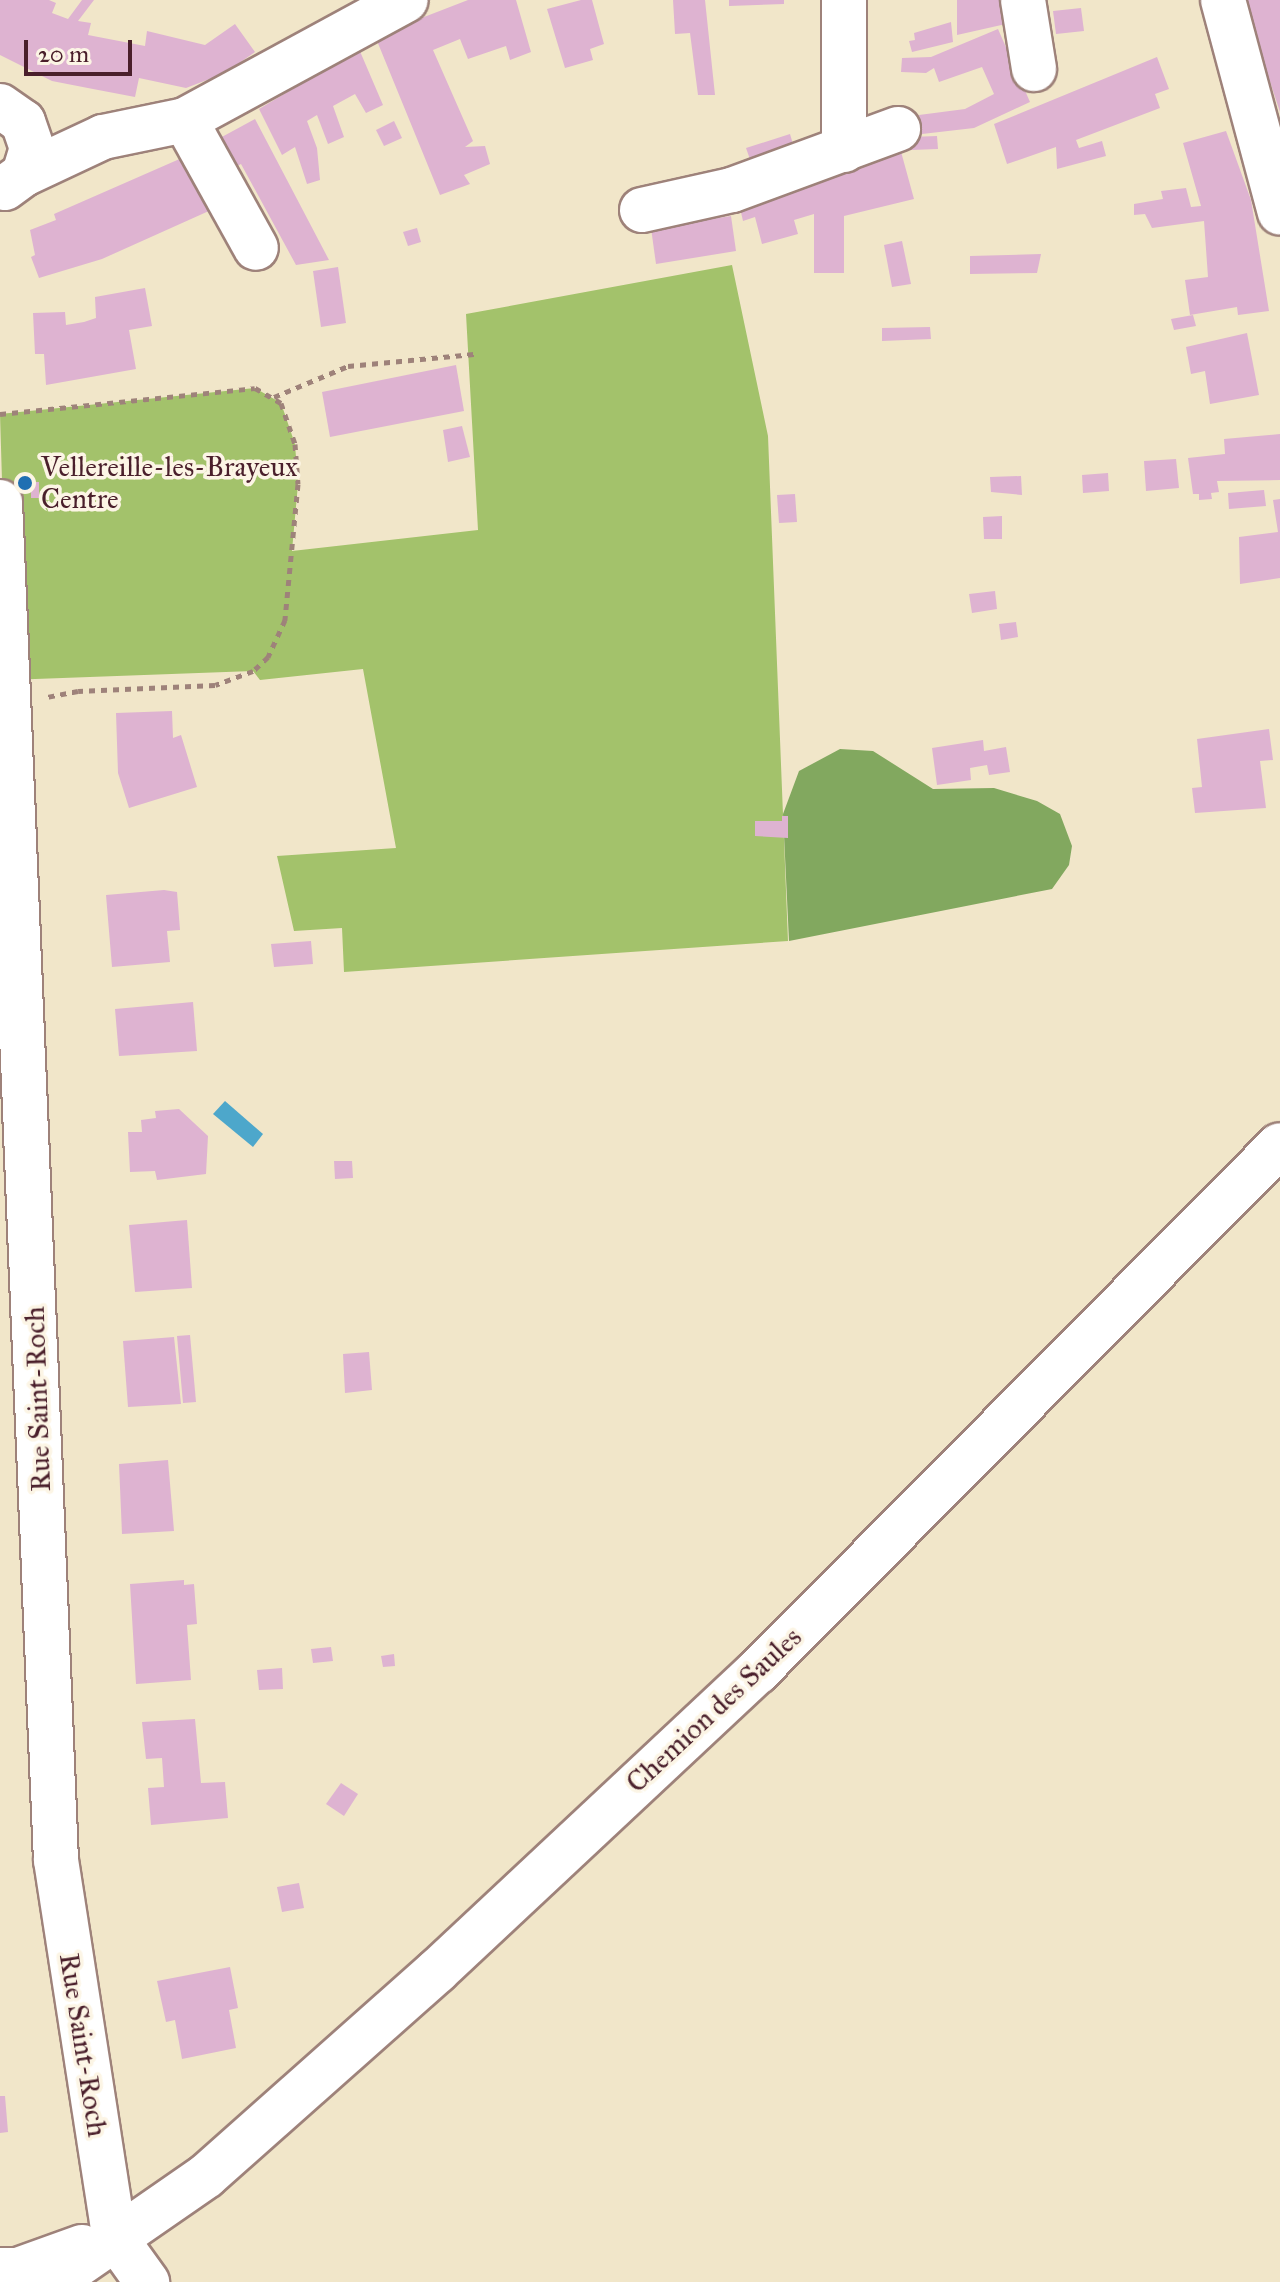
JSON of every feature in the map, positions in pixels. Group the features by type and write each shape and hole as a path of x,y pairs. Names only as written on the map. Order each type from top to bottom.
{"street":[{"path":"8,189 103,137 185,120 406,0"},
{"path":"844,0 844,150"},
{"path":"1023,0 1034,69"},
{"path":"1223,0 1280,212"},
{"path":"8,112 103,137"},
{"path":"8,112 32,148 8,189"},
{"path":"185,120 256,248"},
{"path":"642,210 732,190 898,129"},
{"name":"Rue Saint-Roch","path":"0,502 9,711 7,807 56,1860 114,2236 147,2282"},
{"name":"Chemion des Saules","path":"114,2236 164,2207 217,2167 594,1824 913,1518 1280,1145"},
{"path":"0,2270 18,2270 114,2236"},
{"path":"53,2282 114,2236"}],"path":[{"path":"274,397 348,366 476,354"},
{"path":"0,414 255,388 274,397 289,418 298,484 285,620 268,657 253,671 215,685 78,691 9,711"}],"green space":[{"path":"732,265 768,436 788,941 344,972 342,928 294,931 277,856 396,848 363,669 260,680 253,671 8,680 0,414 255,388 281,403 295,444 298,484 292,551 478,530 466,314"},
{"path":"840,749 873,751 933,789 994,788 1037,801 1060,814 1072,846 1069,865 1052,889 789,941 783,814 799,771"}],"water":[{"path":"225,1101 263,1134 253,1147 213,1114"}],"building":[{"path":"0,0 49,0 56,3 52,13 68,19 82,0 94,0 78,21 91,23 88,35 145,46 147,31 205,45 235,24 255,52 225,73 186,88 139,78 135,97 52,81 0,55"},
{"path":"468,0 516,0 531,52 510,60 506,46 468,59 460,39 433,50 473,141 465,147 485,146 490,164 464,175 470,184 440,195 375,36"},
{"path":"592,0 604,44 590,49 593,60 565,68 547,9"},
{"path":"673,0 705,0 715,95 698,95 690,33 675,34"},
{"path":"729,0 784,0 784,4 729,6"},
{"path":"957,0 1018,0 1019,21 957,35"},
{"path":"1245,0 1280,0 1280,112 1251,24"},
{"path":"1081,8 1084,31 1056,34 1053,11"},
{"path":"951,22 953,42 912,52 909,41 915,40 914,33"},
{"path":"998,29 1030,102 974,128 922,134 919,115 965,109 994,94 982,67 939,82 934,68 926,73 901,72 902,58 931,57"},
{"path":"359,49 383,105 366,113 355,94 333,106 344,137 328,144 317,115 307,121 317,148 320,180 307,184 295,147 282,155 259,109"},
{"path":"1157,57 1169,89 1155,94 1160,108 1076,140 1079,148 1102,141 1106,156 1057,169 1056,147 1007,164 994,124"},
{"path":"255,119 329,260 296,265 241,164 235,167 220,138"},
{"path":"394,121 402,138 384,146 376,130"},
{"path":"1226,131 1251,200 1269,311 1238,315 1237,307 1190,315 1185,280 1208,277 1204,221 1152,228 1145,214 1134,215 1134,204 1163,199 1161,191 1186,188 1191,207 1201,206 1183,143"},
{"path":"790,134 795,151 752,165 746,148"},
{"path":"937,136 938,149 911,150 911,137"},
{"path":"900,148 914,199 844,216 844,273 814,273 814,214 794,220 798,234 762,244 755,217 743,221 737,195"},
{"path":"191,154 220,206 102,259 39,278 31,257 35,255 30,230 56,220 54,214"},
{"path":"731,216 736,251 656,264 651,228"},
{"path":"417,228 421,242 408,246 403,232"},
{"path":"902,241 911,284 892,287 884,245"},
{"path":"1041,254 1037,273 970,274 970,256"},
{"path":"338,267 346,323 321,327 313,271"},
{"path":"145,288 152,326 129,330 136,369 46,385 44,354 35,354 33,313 65,312 66,325 84,322 96,318 95,297"},
{"path":"1193,315 1196,326 1174,330 1171,319"},
{"path":"930,327 931,339 882,341 882,328"},
{"path":"1247,333 1259,395 1210,404 1205,371 1191,374 1186,347"},
{"path":"456,365 464,411 330,437 322,392"},
{"path":"462,426 470,457 448,462 443,430"},
{"path":"1280,434 1280,480 1217,481 1219,492 1211,493 1212,499 1199,500 1199,494 1193,494 1188,458 1225,454 1224,439"},
{"path":"1176,459 1179,488 1146,491 1144,461"},
{"path":"1108,473 1109,491 1083,493 1082,475"},
{"path":"1021,476 1022,495 991,492 990,477"},
{"path":"31,482 39,482 39,498 31,498"},
{"path":"1264,490 1266,506 1229,509 1228,493"},
{"path":"795,494 797,522 779,523 777,495"},
{"path":"1280,499 1280,578 1240,584 1239,537 1278,532 1273,500"},
{"path":"1002,516 1002,539 984,539 983,517"},
{"path":"995,591 997,609 972,613 969,594"},
{"path":"1016,622 1018,637 1001,640 999,624"},
{"path":"172,711 173,738 181,735 197,787 129,808 118,773 116,713"},
{"path":"1269,729 1273,760 1260,761 1266,808 1195,813 1192,788 1202,787 1197,739"},
{"path":"983,740 984,751 1006,747 1010,772 989,775 987,765 970,768 971,780 937,785 932,748"},
{"path":"782,816 788,816 788,838 755,836 755,821 782,821"},
{"path":"164,890 177,892 180,930 167,931 170,962 112,967 106,895"},
{"path":"311,941 313,964 274,967 271,944"},
{"path":"193,1002 197,1051 119,1056 115,1009"},
{"path":"179,1109 208,1136 206,1174 157,1180 155,1171 130,1172 128,1132 142,1132 141,1120 156,1118 155,1111"},
{"path":"334,1161 352,1161 353,1178 335,1179"},
{"path":"187,1220 192,1288 135,1292 129,1225"},
{"path":"190,1335 196,1402 183,1403 177,1336"},
{"path":"174,1337 181,1404 128,1407 123,1341"},
{"path":"369,1352 372,1390 345,1393 343,1354"},
{"path":"168,1460 174,1531 122,1534 119,1464"},
{"path":"184,1580 184,1585 194,1584 197,1624 187,1625 191,1680 136,1684 130,1584"},
{"path":"331,1647 333,1661 313,1663 311,1649"},
{"path":"394,1654 395,1666 383,1667 381,1656"},
{"path":"282,1668 283,1689 259,1690 257,1670"},
{"path":"195,1719 201,1783 225,1782 228,1818 151,1825 148,1788 164,1787 162,1758 146,1759 142,1722"},
{"path":"341,1783 358,1794 344,1816 326,1804"},
{"path":"299,1883 304,1908 282,1912 277,1887"},
{"path":"230,1967 238,2008 229,2010 236,2048 182,2059 175,2020 166,2022 157,1981"},
{"path":"0,2096 5,2096 8,2132 0,2133"}],"place":[{"name":"Vellereille-les-Brayeux Centre","path":"25,483"}]}
